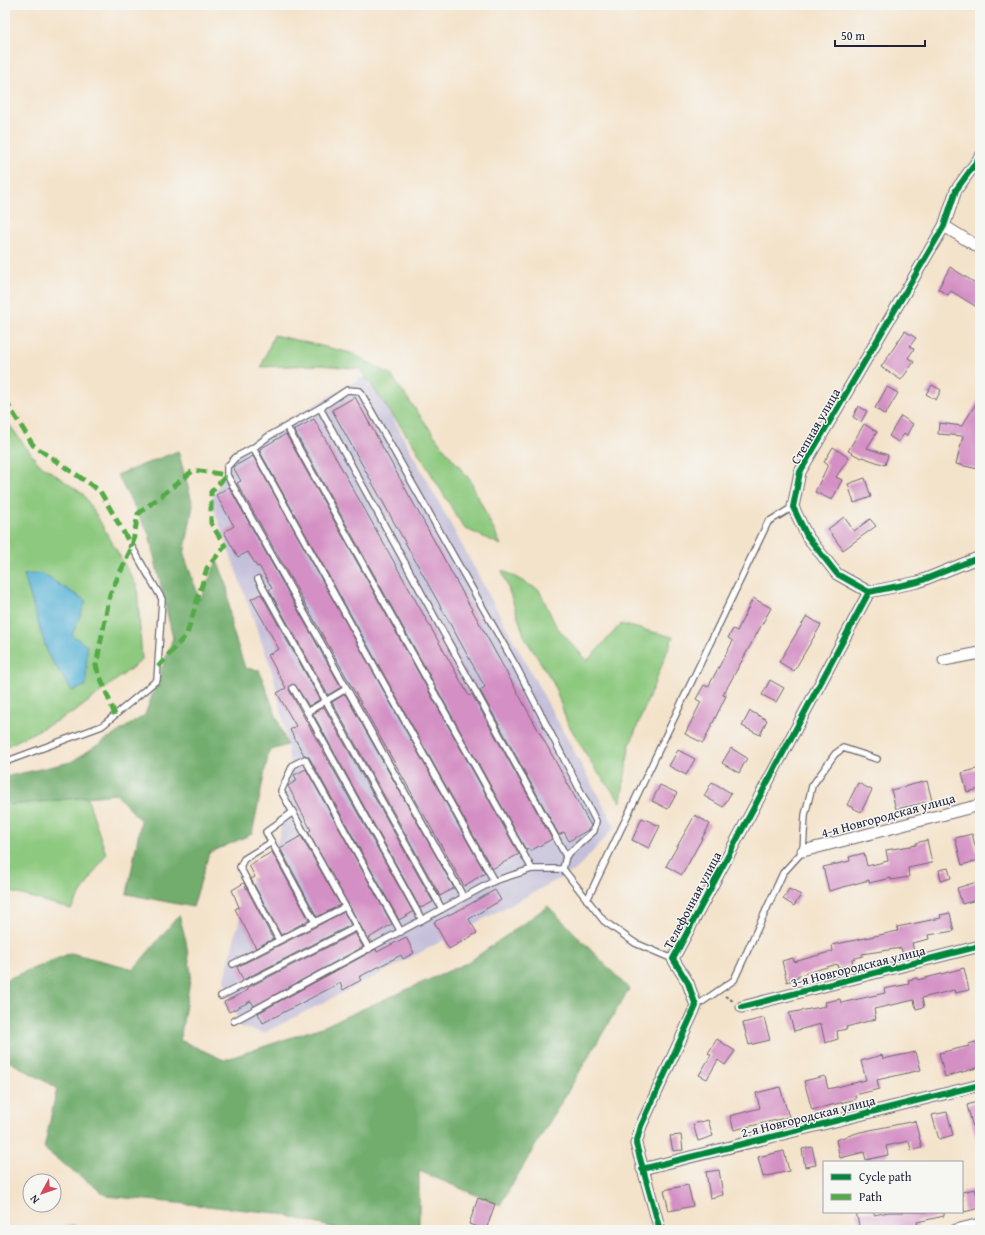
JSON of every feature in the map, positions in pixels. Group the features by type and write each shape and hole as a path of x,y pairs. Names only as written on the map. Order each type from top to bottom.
{"street":[{"name":"Степная улица","path":"792,508 800,472 944,226 956,190 980,157"},
{"path":"944,226 980,248"},
{"path":"792,508 807,536 837,574 869,592 918,582 980,557"},
{"name":"Телефонная улица","path":"696,1006 688,983 672,959 869,592"},
{"path":"944,660 980,653"},
{"name":"4-я Новгородская улица","path":"803,851 980,805"},
{"name":"3-я Новгородская улица","path":"742,1007 980,946"},
{"path":"660,1230 636,1144 641,1126 696,1006"},
{"name":"2-я Новгородская улица","path":"642,1169 980,1085"},
{"path":"956,1230 980,1224"}],"lane":[{"path":"462,896 227,475 227,467 236,457 253,448 269,436 320,408 347,390 360,391 517,668 596,820 594,831 566,856 563,869"},
{"path":"320,408 566,856"},
{"path":"287,427 532,869"},
{"path":"253,448 494,881"},
{"path":"587,900 768,522 792,508"},
{"path":"5,762 102,726 157,680 162,599 132,547"},
{"path":"258,579 442,908"},
{"path":"293,688 422,920"},
{"path":"307,712 346,689"},
{"path":"696,1006 734,980 782,873 803,851 804,815 812,786 835,754 843,748 850,749 877,759"},
{"path":"369,949 281,792 293,765 305,759 402,932"},
{"path":"293,812 266,832 314,922"},
{"path":"272,842 244,859 240,868 279,940"},
{"path":"234,1020 402,932 462,896 494,881 532,869 563,869"},
{"path":"563,869 604,921 635,943 672,959"},
{"path":"233,964 345,907"},
{"path":"221,996 357,927"}],"path":[{"path":"718,991 742,1007"}],"shaded area":[{"path":"369,374 615,827 576,870 264,1033 240,1027 225,980 236,931 251,883 279,838 287,797 290,765 285,728 273,674 211,501 236,449"}],"green space":[{"path":"274,335 351,353 390,374 442,446 470,480 501,545 464,528 413,444 360,369 320,365 261,367"},
{"path":"5,419 38,463 83,494 137,586 142,660 76,711 5,747"},
{"path":"178,451 193,505 184,555 200,600 217,561 227,585 231,625 245,668 259,670 287,745 269,751 252,834 209,853 193,907 127,894 141,821 116,794 10,805 5,799 5,777 71,762 145,715 173,638 149,534 117,475"},
{"path":"502,570 539,590 556,626 587,661 621,624 673,637 629,747 621,802 595,769 567,722 553,682 525,638"},
{"path":"87,797 106,854 71,909 5,890 5,799 10,805"},
{"path":"548,906 629,989 500,1205 419,1171 419,1230 342,1230 276,1213 107,1196 44,1149 57,1088 5,1059 5,980 71,953 134,969 179,915 186,941 191,974 180,1040 224,1060 322,1027 469,962"},
{"path":"74,1225 75,1230 49,1230"}],"water":[{"path":"41,573 86,601 72,635 87,646 86,686 72,691 48,655 24,575"}],"building":[{"path":"950,267 980,286 980,309 951,291 948,295 938,289"},
{"path":"905,331 916,338 910,346 914,349 908,358 914,362 901,380 881,367"},
{"path":"932,385 941,390 936,400 926,394"},
{"path":"887,387 898,393 885,415 875,408"},
{"path":"355,397 591,826 588,830 569,841 564,832 559,835 480,690 485,687 332,410"},
{"path":"980,397 980,459 978,469 956,464 963,436 938,434 939,423 962,426"},
{"path":"858,406 867,411 861,422 853,417"},
{"path":"901,416 913,424 906,436 904,434 898,442 889,436"},
{"path":"314,419 469,696 472,694 552,839 530,851 529,849 526,850 294,430"},
{"path":"864,424 877,432 867,448 888,455 885,465 862,457 861,458 848,451"},
{"path":"286,434 519,854 492,869 260,452 260,449"},
{"path":"833,447 849,458 836,477 842,480 832,500 815,492 828,465 824,462"},
{"path":"253,456 485,873 464,886 237,483 241,481 233,467"},
{"path":"865,478 871,497 854,503 848,484"},
{"path":"229,487 341,687 328,695 269,590 272,588 259,566 257,567 248,552 238,557 224,532 234,526 216,495"},
{"path":"844,517 854,531 870,519 876,526 843,550 828,529"},
{"path":"261,594 320,699 309,706 295,685 291,685 289,690 413,912 399,920 309,757 304,755 290,730 296,726 277,693 286,688 268,655 279,649 251,599"},
{"path":"753,598 771,608 723,695 726,696 703,743 685,734 701,702 696,699 704,685 708,687 733,641 728,638 733,629 737,631"},
{"path":"807,616 821,625 794,671 779,662"},
{"path":"770,680 784,688 776,702 762,695"},
{"path":"345,694 454,888 440,896 332,702"},
{"path":"324,707 433,902 420,908 313,714"},
{"path":"750,711 767,720 760,735 742,726"},
{"path":"731,748 747,758 739,773 722,763"},
{"path":"678,750 695,759 686,775 669,766"},
{"path":"980,768 980,789 967,792 962,773"},
{"path":"306,769 392,924 369,938 372,942 370,943 308,832 311,830 288,786 297,780 294,775"},
{"path":"927,781 932,801 896,809 891,790"},
{"path":"712,782 731,793 723,807 704,796"},
{"path":"858,783 872,790 861,812 847,805"},
{"path":"660,785 677,793 668,809 652,801"},
{"path":"695,815 710,824 682,875 666,866"},
{"path":"642,818 660,826 649,848 632,840"},
{"path":"972,834 979,860 962,865 955,838"},
{"path":"301,836 340,905 317,917 280,848"},
{"path":"927,840 932,863 908,868 909,877 891,880 891,878 869,883 869,880 829,891 823,867 850,861 849,857 864,853 867,866 888,861 886,850 916,845 916,843"},
{"path":"272,852 309,920 281,935 251,879 255,877 249,865"},
{"path":"948,868 951,878 941,881 939,870"},
{"path":"980,881 980,899 962,904 957,888"},
{"path":"244,883 273,939 256,948 235,909 239,907 232,890"},
{"path":"789,889 801,895 794,906 783,899"},
{"path":"495,890 501,900 469,919 477,933 449,949 434,922"},
{"path":"344,912 351,925 243,980 237,967"},
{"path":"950,913 954,931 928,935 929,939 912,943 914,951 903,954 901,948 862,954 863,956 852,959 853,964 838,968 837,964 797,976 798,978 787,982 782,961 793,958 794,962 833,951 832,945 898,931 897,927 941,918 940,915"},
{"path":"355,933 363,947 254,1006 251,1001 229,1012 224,1002 248,990 247,988"},
{"path":"406,937 414,953 403,959 401,955 359,977 361,980 343,990 340,983 263,1023 258,1013 376,949 377,952"},
{"path":"964,968 969,990 955,993 954,990 922,998 924,1007 916,1009 914,1000 874,1009 876,1019 837,1031 838,1039 825,1043 821,1024 794,1031 789,1013 826,1006 825,1002 840,999 841,1003 885,993 884,989 909,984 908,980 917,978 918,980"},
{"path":"764,1018 770,1040 749,1045 743,1023"},
{"path":"717,1039 735,1051 725,1065 718,1060 707,1079 699,1075 711,1055 708,1053"},
{"path":"980,1041 980,1067 945,1077 939,1053 969,1046 968,1044"},
{"path":"916,1052 921,1070 877,1080 879,1089 855,1095 856,1099 812,1110 804,1081 825,1076 828,1089 866,1080 861,1061 882,1055 883,1059"},
{"path":"780,1087 789,1117 734,1130 730,1116 760,1108 756,1093"},
{"path":"980,1101 980,1142 977,1142 967,1105"},
{"path":"947,1112 953,1135 939,1139 932,1115"},
{"path":"708,1120 713,1136 698,1141 693,1124"},
{"path":"915,1121 922,1148 911,1150 909,1141 886,1146 888,1155 866,1160 864,1152 840,1158 836,1140 860,1132"},
{"path":"681,1135 683,1150 673,1151 670,1136"},
{"path":"812,1147 816,1165 805,1167 802,1149"},
{"path":"784,1151 789,1171 763,1177 758,1157"},
{"path":"719,1170 723,1195 710,1198 706,1172"},
{"path":"688,1185 693,1206 669,1211 664,1190"},
{"path":"975,1189 980,1208 964,1212 963,1192"},
{"path":"478,1198 495,1204 486,1230 469,1224"},
{"path":"856,1213 874,1213 874,1215 883,1213 944,1213 944,1216 917,1222 919,1230 901,1230 901,1226 885,1230 860,1230"}],"marked path":[{"path":"5,400 33,445 100,491 132,547"},
{"path":"115,715 96,666 110,594 132,547 138,514 194,470 227,475"},
{"path":"158,667 187,634 207,568 225,546 211,523 211,492 227,475"}],"cycle path":[{"path":"980,157 956,190 944,226 800,472 793,507 807,536 837,574 869,592 918,582 980,557"},
{"path":"660,1230 636,1144 641,1126 696,1006 688,983 673,959 869,592"},
{"path":"742,1007 980,946"},
{"path":"642,1169 980,1085"}]}
